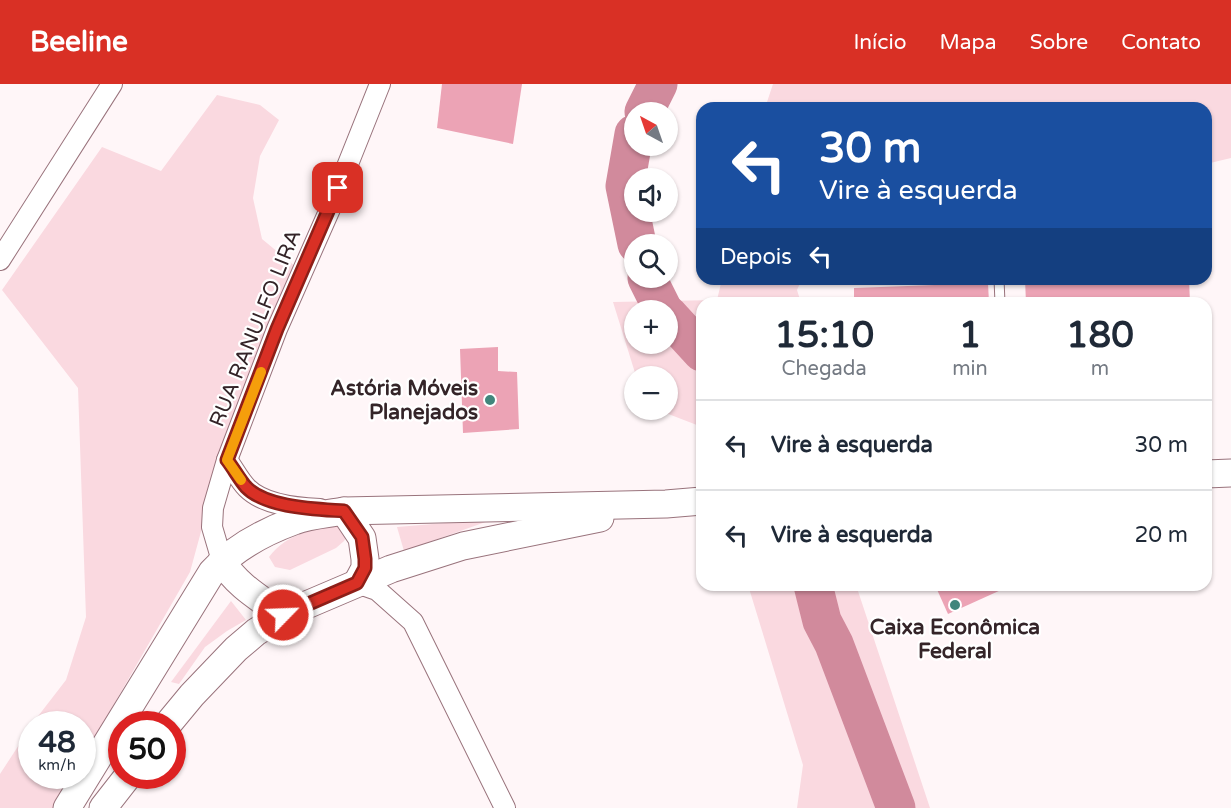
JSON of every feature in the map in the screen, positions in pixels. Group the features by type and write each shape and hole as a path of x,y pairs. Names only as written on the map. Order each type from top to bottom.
{"main road":[{"path":"1212,474 1231,473"},
{"path":"67,808 212,572 222,561 254,539 295,520 344,511 696,502"},
{"path":"178,711 192,694 256,632 283,615 357,583 463,546 666,504"},
{"path":"344,511 362,537 365,568 357,583"},
{"path":"222,561 228,572 240,584 283,615"},
{"path":"103,808 118,789"}],"street":[{"path":"0,260 112,84"},
{"name":"RUA RANULFO LIRA","path":"222,561 212,527 213,508 227,460 277,329 330,209 380,84"},
{"path":"227,460 248,489 269,501 306,508 344,511"},
{"path":"357,583 377,590 413,622 505,808"}],"shaded area":[{"path":"773,84 1231,84 1231,158 1212,163 1212,102 767,102"},
{"path":"217,95 260,105 279,120 260,156 253,198 262,239 296,267 229,429 190,572 96,735 96,711 42,711 66,680 86,617 78,388 2,290 102,147 161,171"},
{"path":"721,285 799,285 797,290 799,297 718,297"},
{"path":"696,300 696,425 678,418 678,366 633,366 629,354 678,354 678,301"},
{"path":"613,302 624,302 624,337"},
{"path":"494,519 404,551 397,527"},
{"path":"346,524 350,531 336,548 290,570 275,567 269,557 294,537 314,530"},
{"path":"750,591 858,591 930,808 797,808 803,765"},
{"path":"231,601 246,620 205,647 179,684 171,682"},
{"path":"18,746 18,789 64,789 53,808 0,808 0,774"}],"building":[{"path":"442,84 522,84 513,144 437,128"},
{"path":"988,285 989,297 854,297 854,288"},
{"path":"1025,285 1189,285 1190,297 1026,297"},
{"name":"Astória Móveis Planejados","path":"498,347 498,371 517,372 519,429 463,433 460,349"},
{"name":"Caixa Econômica Federal","path":"938,591 999,591 948,614"}],"waterway":[{"path":"649,102 658,84"},
{"path":"630,156 625,186 635,234"},
{"path":"652,288 658,300"},
{"path":"678,326 696,345"},
{"path":"814,591 822,621 834,644 896,808"}],"slow traffic":[{"path":"241,480 227,460 261,372"}],"place":[{"name":"Astória Móveis Planejados","path":"490,400"},
{"name":"Caixa Econômica Federal","path":"955,605"}],"route":[{"path":"283,615 357,583 365,568 362,537 344,511 306,508 269,501 248,489 227,460 277,329 338,188"}]}
